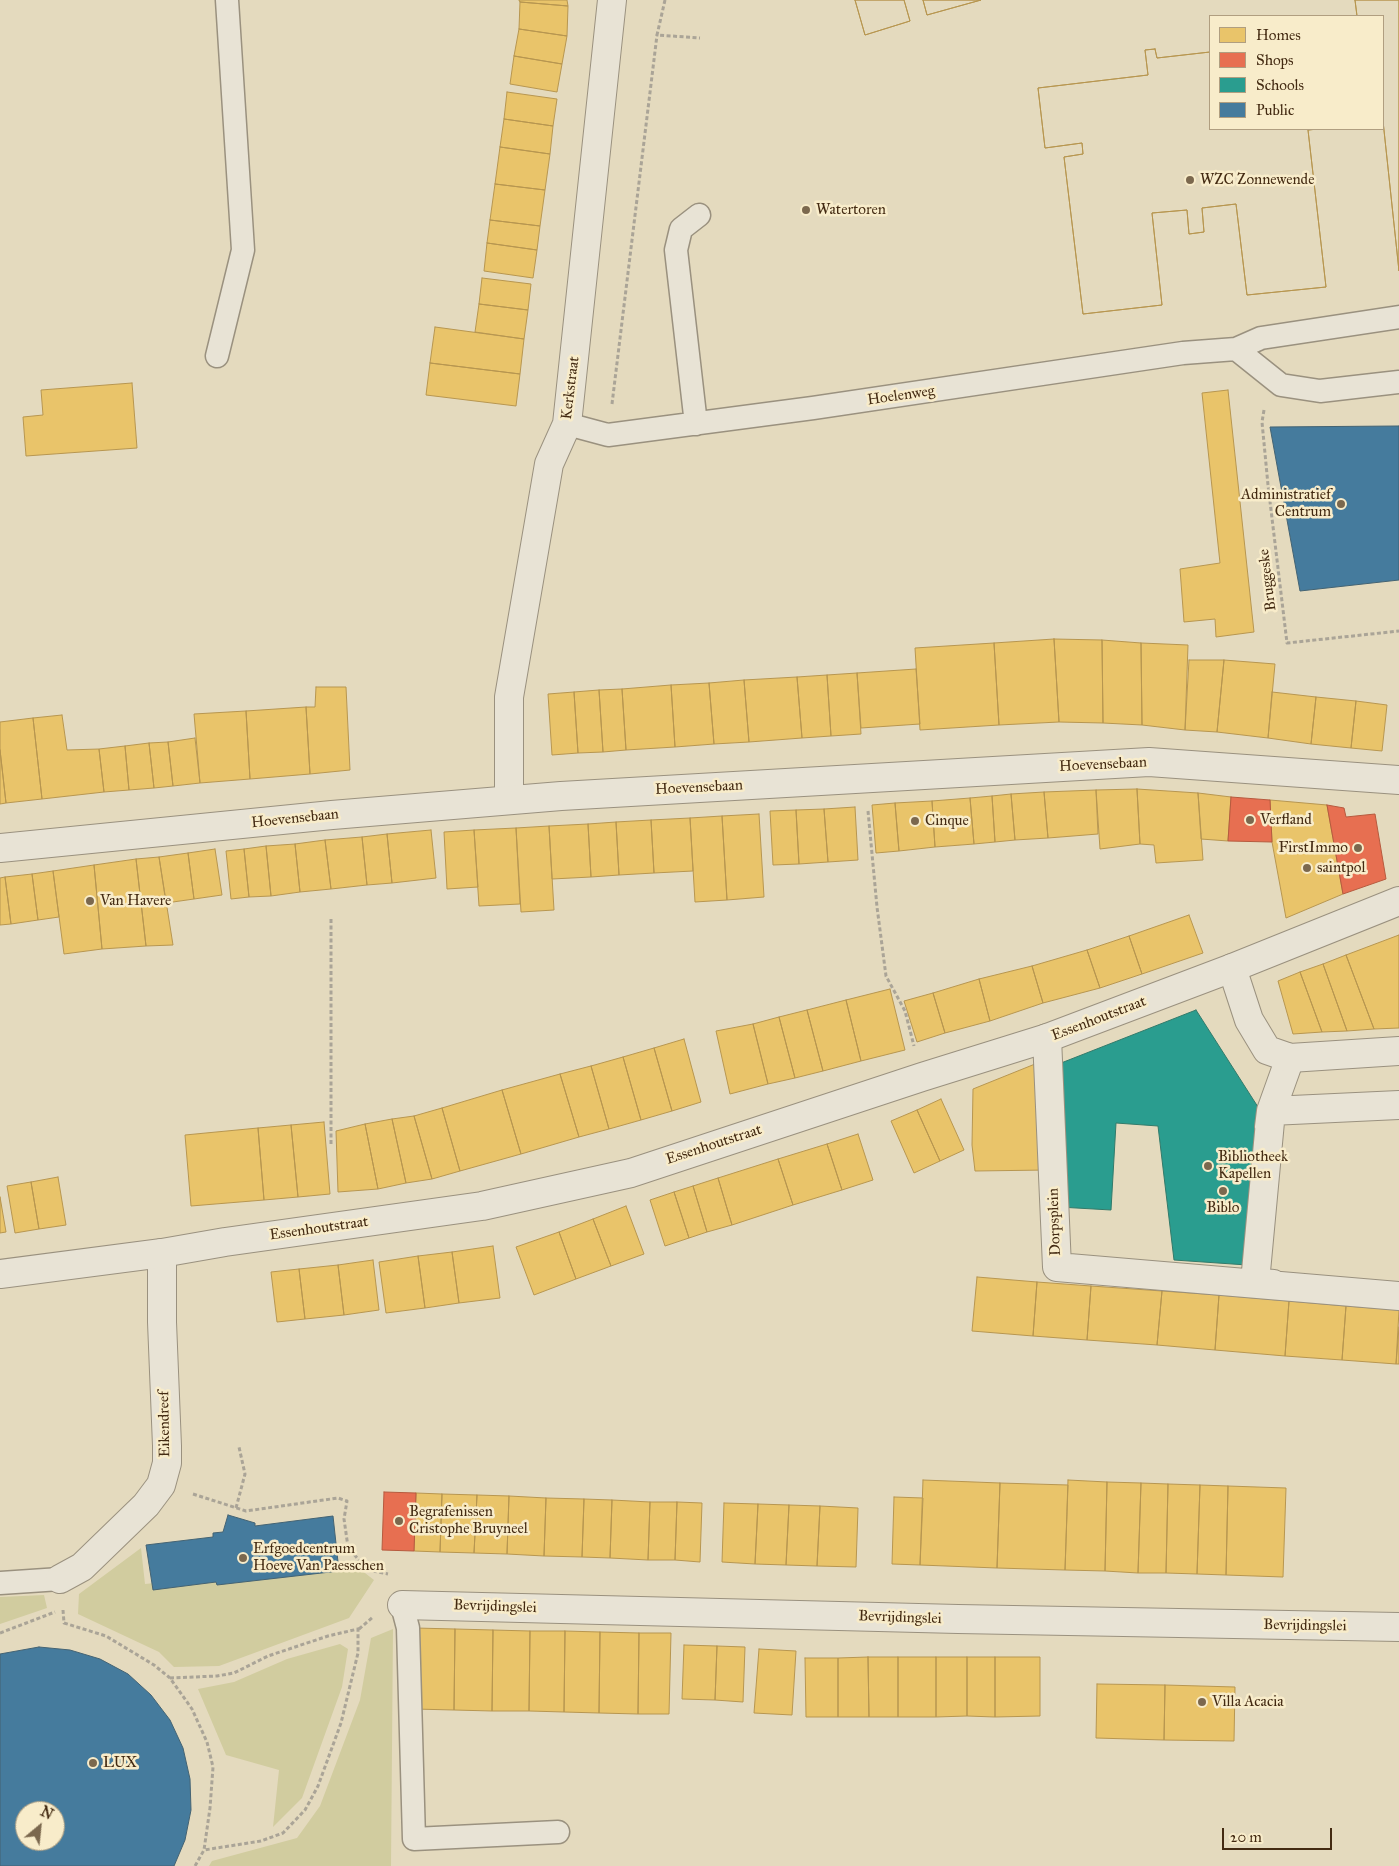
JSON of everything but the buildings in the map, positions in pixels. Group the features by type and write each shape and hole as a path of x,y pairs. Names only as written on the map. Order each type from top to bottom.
{"street":[{"name":"Kerkstraat","path":"510,800 509,697 549,464 567,424 612,0"},
{"name":"Hoevensebaan","path":"0,848 332,815 510,800 1149,762 1399,780"},
{"name":"Essenhoutstraat","path":"0,1274 162,1253 224,1242 482,1206 631,1173 1047,1038 1232,968 1399,901"},
{"path":"1232,968 1249,1020 1267,1050 1290,1058 1399,1050"},
{"name":"Dorpsplein","path":"1047,1038 1057,1267 1255,1282 1399,1296"},
{"path":"1255,1282 1271,1111 1290,1058"},
{"path":"1271,1111 1399,1105"},
{"name":"Eikendreef","path":"60,1579 82,1566 146,1505 161,1485 167,1463 162,1322 162,1253"},
{"name":"Bevrijdingslei","path":"402,1605 968,1620 1399,1627"}],"lane":[{"path":"217,356 243,250 227,0"},
{"path":"696,424 676,250 682,229 699,215"},
{"name":"Hoelenweg","path":"567,424 608,435 696,424 1183,354 1236,349 1261,338 1399,317"},
{"path":"1236,349 1281,384 1320,391 1399,382"},
{"path":"0,1583 60,1579"},
{"path":"402,1605 408,1628 414,1839 558,1832"}],"path":[{"path":"608,435 658,35 665,0"},
{"path":"658,35 700,38"},
{"name":"Bruggeske","path":"1265,402 1262,422 1287,643 1399,631"},
{"path":"866,778 877,907 886,976 905,1011 922,1077"},
{"path":"331,919 331,1144"},
{"path":"236,1508 245,1474 239,1447"},
{"path":"161,1485 246,1511 338,1498 347,1501 344,1519 348,1547 367,1570 402,1577 402,1605"},
{"path":"0,1633 63,1609 64,1623 106,1636 154,1664 170,1678 192,1709 208,1742 211,1758 210,1808 204,1850 195,1866"},
{"path":"170,1678 217,1676 234,1673 268,1656 328,1636 358,1629 358,1653 341,1723 318,1786 305,1810 283,1834 261,1841 204,1850"}],"shaded area":[{"path":"141,1548 145,1584 352,1563 374,1580 349,1618 219,1666 174,1667 159,1652 78,1614 79,1594"},
{"path":"44,1595 47,1608 0,1624 0,1597"},
{"path":"393,1629 391,1866 209,1866 212,1861 297,1838 320,1806 360,1700 371,1638"},
{"path":"340,1644 348,1649 342,1687 302,1798 273,1827 279,1770 226,1755 198,1689 234,1682 287,1659"}],"place":[{"name":"WZC Zonnewende","path":"1190,180"},
{"name":"Watertoren","path":"806,210"},
{"name":"Administratief Centrum","path":"1341,504"},
{"name":"Verfland","path":"1250,820"},
{"name":"Cinque","path":"915,821"},
{"name":"FirstImmo","path":"1358,848"},
{"name":"saintpol","path":"1307,868"},
{"name":"Van Havere","path":"90,901"},
{"name":"Bibliotheek Kapellen","path":"1208,1166"},
{"name":"Biblo","path":"1223,1191"},
{"name":"Begrafenissen Cristophe Bruyneel","path":"399,1521"},
{"name":"Erfgoedcentrum Hoeve Van Paesschen","path":"243,1558"},
{"name":"Villa Acacia","path":"1202,1702"},
{"name":"LUX","path":"93,1763"}]}
